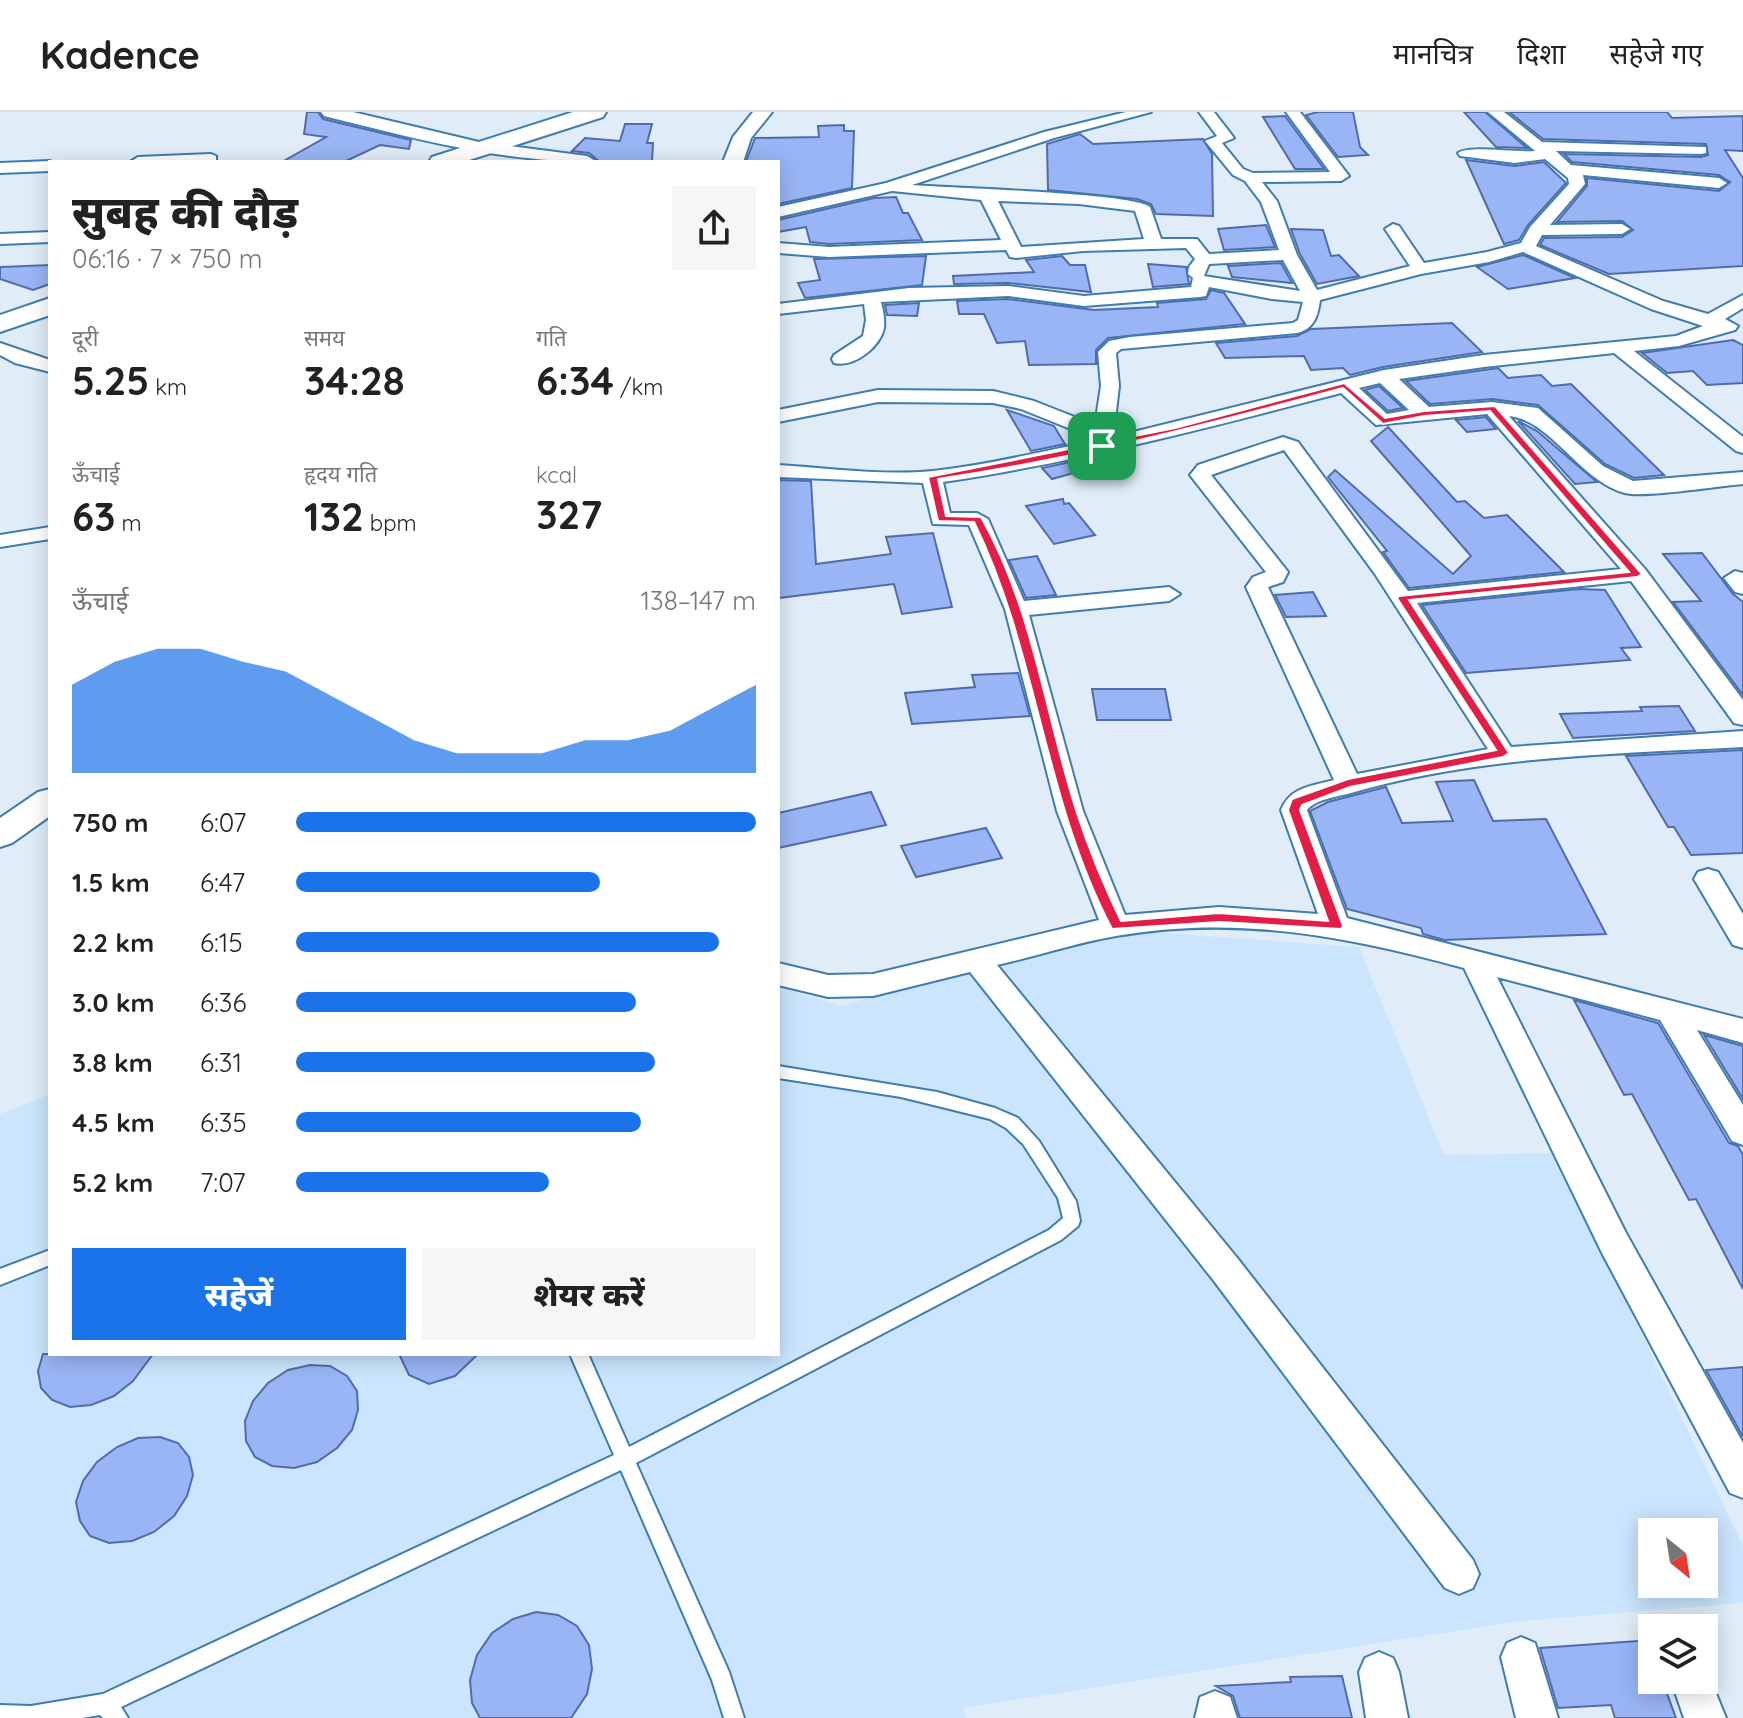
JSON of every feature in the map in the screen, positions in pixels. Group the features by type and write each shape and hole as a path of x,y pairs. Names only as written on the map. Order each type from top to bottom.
{"main road":[{"path":"446,160 595,112"},
{"path":"0,324 48,307"}],"street":[{"path":"734,160 742,137 763,112"},
{"path":"780,212 890,187 1049,135 1144,112"},
{"path":"1206,112 1227,138 1212,141 1238,172 1250,178 1341,176 1293,112"},
{"path":"1495,112 1572,169 1719,183"},
{"path":"341,113 479,148 572,160"},
{"path":"1465,153 1515,158 1546,150 1701,150"},
{"path":"187,160 211,159"},
{"path":"0,168 48,166"},
{"path":"1572,169 1577,184 1565,202 1531,238 1532,252 1600,283 1725,325"},
{"path":"1102,440 1110,386 1109,348 1144,340 1297,328 1306,323 1312,297 1289,255 1277,217 1250,178"},
{"path":"890,187 1142,207 1154,244"},
{"path":"988,196 1016,253 1083,246 1191,243 1204,259"},
{"path":"1393,229 1420,269"},
{"path":"1200,280 1272,294 1312,297 1420,269 1489,257 1531,238 1622,229"},
{"path":"0,239 48,237"},
{"path":"780,248 829,252 1011,245"},
{"path":"780,309 871,298 996,290 1067,300 1110,300 1200,292 1197,267 1204,259 1289,255"},
{"path":"841,359 861,350 875,330 877,320 871,298"},
{"path":"780,471 877,478 932,477 1010,465 1102,440 1176,430 1384,376 1679,341 1725,325 1743,300"},
{"path":"1618,347 1743,447"},
{"path":"0,348 22,359 48,366"},
{"path":"1384,376 1424,413"},
{"path":"1344,385 1383,421 1424,413 1492,408 1531,412 1596,470 1630,488 1743,478"},
{"path":"780,416 878,396 993,397 1027,405 1102,440"},
{"path":"1492,408 1637,574 1743,717"},
{"path":"1348,783 1257,587 1261,582 1275,577 1277,572 1200,472 1283,443 1289,444 1324,486 1403,598 1503,753"},
{"path":"932,477 941,519 979,521 1016,609 1070,811 1116,926"},
{"path":"0,541 48,533"},
{"path":"1403,598 1637,574"},
{"path":"1016,609 1169,594"},
{"path":"1336,926 1294,806 1305,797 1348,783 1503,753 1574,746 1743,739"},
{"path":"0,835 47,806"},
{"path":"1708,879 1743,938"},
{"path":"780,974 828,986 873,985 1116,926 1219,917 1336,926 1474,959 1743,1031"},
{"path":"976,959 1226,1270 1459,1574"},
{"path":"1474,959 1614,1243 1743,1480"},
{"path":"1670,1011 1743,1132"},
{"path":"1521,1657 1537,1718"},
{"path":"1379,1672 1387,1718"},
{"path":"1697,1694 1705,1718"}],"lane":[{"path":"0,1715 111,1711 627,1458 1055,1235 1072,1221 1066,1195 1025,1136 1012,1122 993,1112 958,1103 780,1072"},
{"path":"0,1277 48,1258"},
{"path":"580,1356 722,1679 734,1718"}],"shaded area":[{"path":"1149,932 1359,947 1444,1155 1555,1153 1743,1546 1743,1603 1520,1621 963,1708 967,1718 0,1718 0,1114 48,1095 48,1356 780,1356 780,988 842,1006 972,967"}],"building":[{"path":"307,112 318,112 323,119 411,140 409,149 380,145 348,160 286,160 326,137 304,134"},
{"path":"1353,112 1360,147 1368,155 1338,157 1306,115"},
{"path":"1464,112 1485,112 1527,148 1496,147"},
{"path":"1509,112 1667,112 1672,118 1743,116 1743,151 1725,150 1743,178 1743,266 1609,274 1540,245 1544,238 1622,237 1633,230 1622,221 1557,222 1587,186 1587,178 1719,191 1730,182 1719,175 1572,162 1564,154 1701,157 1708,155 1706,144 1543,139"},
{"path":"1285,116 1324,169 1295,169 1263,117"},
{"path":"625,124 652,124 647,143 653,143 652,160 598,160 589,153 572,151 585,138 620,141"},
{"path":"844,125 844,131 854,131 852,188 780,204 780,160 747,160 755,138 819,137 818,126"},
{"path":"1080,134 1093,144 1203,139 1212,154 1213,216 1156,214 1151,204 1137,199 1048,190 1047,144"},
{"path":"1466,160 1515,166 1544,162 1566,183 1528,225 1519,240 1504,244"},
{"path":"896,197 922,240 829,244 810,242 806,227 780,232 780,220 874,198"},
{"path":"1266,225 1275,247 1224,250 1218,229"},
{"path":"1291,229 1323,230 1331,256 1339,255 1359,276 1317,284 1300,254"},
{"path":"1523,255 1575,278 1508,289 1477,267"},
{"path":"926,256 922,285 805,298 798,283 820,280 814,259"},
{"path":"1062,256 1070,265 1085,265 1091,292 1008,283 954,284 953,276 1034,272 1026,260"},
{"path":"1281,263 1292,283 1232,277 1228,266"},
{"path":"1148,264 1186,267 1189,284 1153,287"},
{"path":"48,265 48,285 33,290 0,279 0,267"},
{"path":"1211,290 1224,293 1245,324 1108,338 1096,350 1096,364 1029,365 1025,341 997,343 984,314 959,314 957,301 1008,299 1094,310 1158,307 1157,303 1206,299"},
{"path":"919,303 917,316 887,315 885,305"},
{"path":"1452,323 1482,352 1350,375 1343,368 1311,370 1304,356 1225,358 1216,343 1297,336 1311,329"},
{"path":"1733,340 1743,345 1743,383 1707,385 1693,371 1667,373 1642,353"},
{"path":"1498,368 1508,378 1541,375 1552,386 1571,384 1664,475 1634,478 1605,464 1538,405 1492,399 1430,404 1406,381"},
{"path":"1379,386 1403,408 1388,411 1365,390"},
{"path":"1007,410 1054,426 1065,444 1031,451"},
{"path":"1486,417 1496,429 1467,432 1456,420"},
{"path":"1518,421 1537,431 1597,482 1575,484"},
{"path":"1388,427 1457,502 1465,501 1484,518 1507,515 1564,572 1409,588 1383,552 1387,551 1328,477 1335,470 1453,574 1471,556 1371,441"},
{"path":"1075,461 1081,471 1052,479 1042,468"},
{"path":"780,480 811,481 816,564 891,554 886,537 933,533 952,607 902,614 894,584 780,598"},
{"path":"1063,499 1064,504 1069,503 1095,535 1054,544 1026,506"},
{"path":"1702,553 1733,594 1743,602 1743,695 1673,602 1701,601 1663,554"},
{"path":"1037,556 1056,595 1026,598 1009,560"},
{"path":"1579,589 1605,590 1641,647 1621,648 1630,660 1466,673 1422,605"},
{"path":"1313,592 1326,616 1286,617 1275,595"},
{"path":"1018,673 1030,716 912,724 905,693 975,687 972,675"},
{"path":"1092,689 1165,689 1171,720 1097,720"},
{"path":"1679,706 1695,731 1573,738 1560,714 1642,711 1640,707"},
{"path":"1743,750 1743,853 1691,855 1674,827 1668,827 1626,756"},
{"path":"1474,780 1493,821 1546,819 1606,934 1444,940 1423,934 1421,928 1347,909 1310,811 1328,802 1386,787 1402,823 1453,821 1436,782"},
{"path":"871,792 886,825 780,848 780,813"},
{"path":"986,828 1002,858 916,877 901,846"},
{"path":"1574,1000 1658,1023 1729,1143 1738,1146 1743,1155 1743,1289 1696,1199 1689,1200 1632,1094 1624,1095"},
{"path":"1704,1035 1743,1046 1743,1099"},
{"path":"43,1354 152,1356 133,1381 114,1396 91,1405 70,1407 52,1400 41,1388 38,1371"},
{"path":"400,1356 476,1356 455,1376 429,1384 409,1375"},
{"path":"310,1365 330,1366 347,1376 357,1391 358,1410 352,1430 337,1448 317,1462 294,1468 272,1466 255,1457 246,1441 245,1421 253,1401 268,1383 288,1370"},
{"path":"1743,1367 1743,1437 1706,1370"},
{"path":"160,1437 178,1443 189,1457 193,1475 187,1496 174,1516 154,1532 132,1541 109,1543 90,1536 80,1521 76,1502 83,1481 97,1462 117,1447 138,1438"},
{"path":"536,1612 558,1615 577,1626 589,1645 592,1669 587,1694 571,1718 480,1718 472,1703 470,1680 477,1655 492,1633 513,1619"},
{"path":"1638,1641 1638,1694 1667,1694 1676,1718 1615,1718 1611,1705 1558,1708 1540,1648"},
{"path":"1342,1676 1352,1718 1240,1718 1233,1696 1216,1686 1291,1682 1290,1677"}],"route":[{"path":"1344,385 1383,421 1424,413 1492,408 1637,574 1403,598 1503,753 1348,783 1297,802 1294,810 1336,926 1219,917 1116,926 1070,811 1030,654 992,549 977,519 941,519 932,477 995,468 1102,446 1176,430 1344,385"}]}
